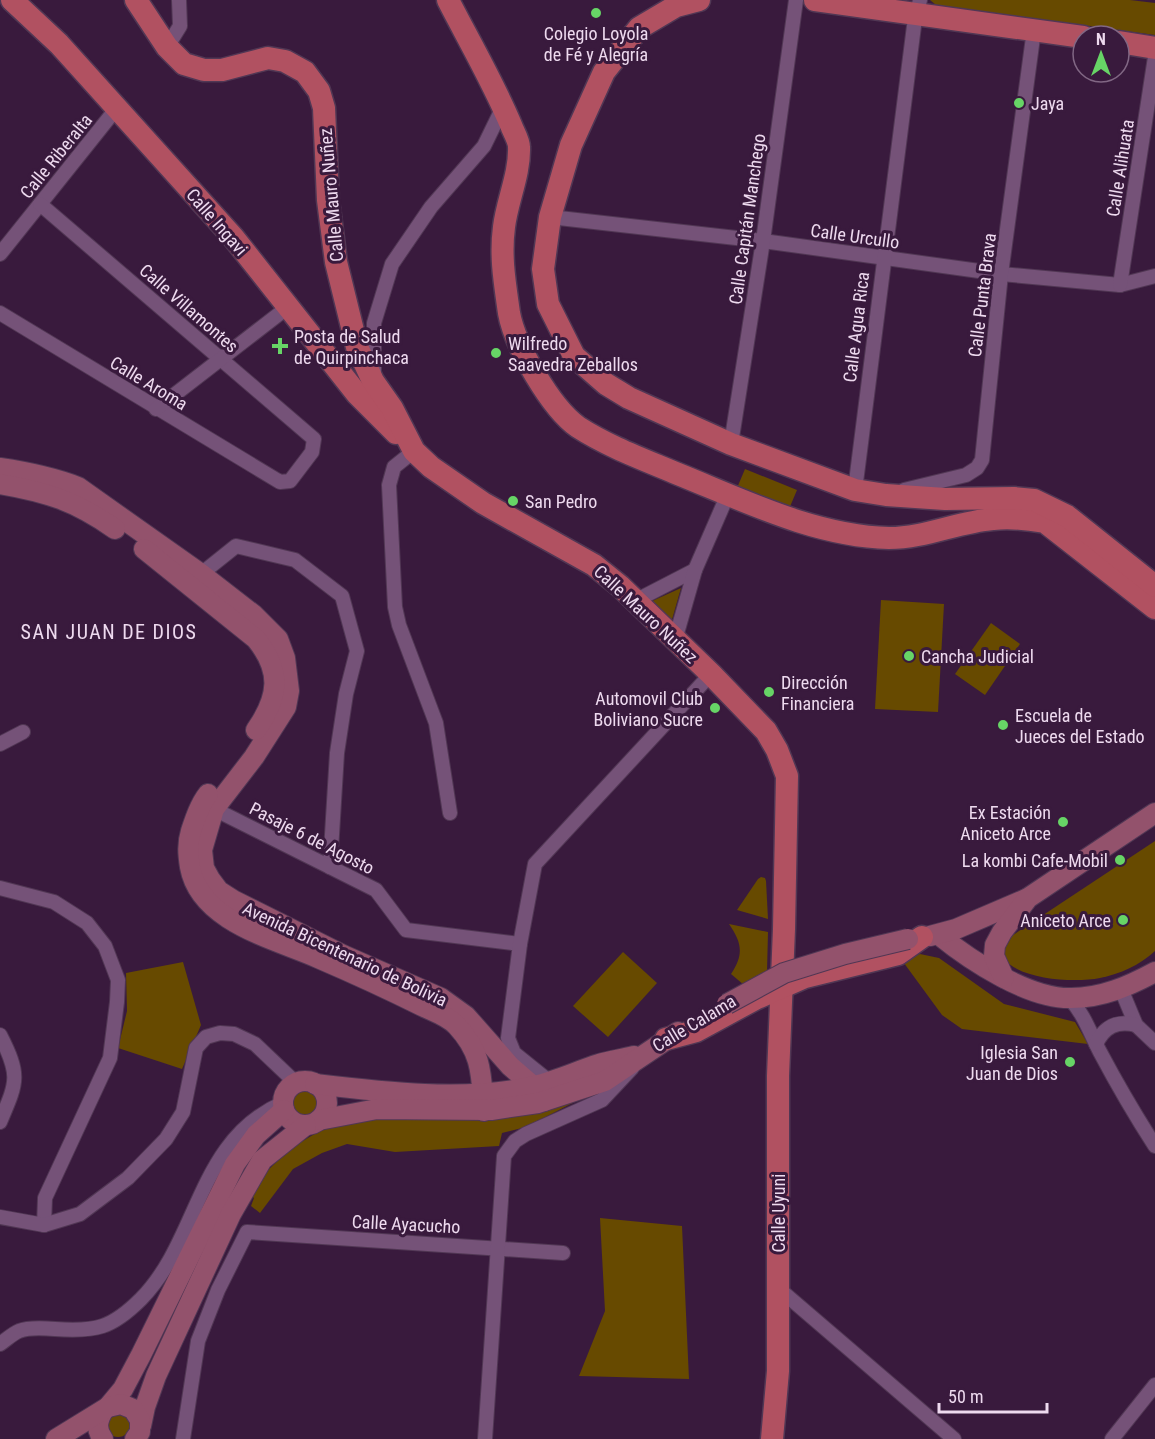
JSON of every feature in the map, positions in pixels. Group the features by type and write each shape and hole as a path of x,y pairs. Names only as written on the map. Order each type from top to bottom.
{"main road":[{"name":"Calle Ingavi","path":"12,0 59,44 233,237 357,394 414,451"},
{"name":"Calle Mauro Nuñez","path":"136,0 167,47 184,64 204,70 222,70 268,58 285,61 305,72 319,92 324,108 328,200 336,262 357,347 414,451 431,467 483,503 594,565 711,674 766,732 777,750 787,776 782,987"},
{"path":"448,0 503,107 519,145 504,226 502,267 510,318 522,349 543,389 576,426 615,447 813,526 865,536 912,536 991,519 1023,518 1062,522 1155,608"},
{"path":"699,0 676,6 639,28 604,72 571,145 550,217 543,269 548,304 574,356 606,384 629,398 732,444 855,490 886,495 935,498 1034,500 1155,586"},
{"path":"815,0 903,8 1071,35"},
{"path":"1131,44 1155,48"},
{"name":"Avenida Bicentenario de Bolivia","path":"0,468 46,476 78,488 201,574 254,615 278,639 285,658 289,691 286,707 254,757 214,809 202,850 204,868 219,891 343,955 441,998 466,1016 510,1066 542,1090"},
{"name":"Avenida Bicentenario de Bolivia","path":"0,484 54,496 76,504 145,550 256,639 271,662 275,694 264,718 206,797 194,823 188,841 188,854 196,887 217,911 265,937 384,987 455,1024 476,1050 480,1064 483,1101"},
{"path":"912,536 923,522 935,498"},
{"path":"935,498 958,506 954,513 959,522 967,524"},
{"path":"1004,978 994,956 995,945 1028,898 1155,813"},
{"name":"Calle Calama","path":"644,1053 784,973 845,954 923,937 1028,898"},
{"path":"666,1039 696,1032 755,999 805,977 898,954 923,937 963,954 1004,978 1039,993 1070,999 1121,989 1155,972"},
{"name":"Calle Uyuni","path":"772,1439 778,1371 778,1076 782,987"},
{"path":"284,1106 292,1121 312,1122 377,1109 483,1101 605,1081 644,1053"},
{"path":"103,1439 98,1431 98,1424 106,1409 123,1389 236,1164 256,1135 284,1106 287,1091 306,1083 381,1092 457,1094 483,1101"},
{"path":"138,1436 156,1376 231,1214 262,1160 312,1122 326,1108 325,1094 306,1083"},
{"path":"56,1439 106,1409 121,1404 133,1409 140,1420 138,1436"}],"street":[{"path":"167,47 180,26 179,0"},
{"name":"Calle Capitán Manchego","path":"732,444 796,0"},
{"name":"Calle Agua Rica","path":"855,490 883,258 903,8"},
{"name":"Calle Punta Brava","path":"886,495 935,498 977,468 982,460 1001,273 1034,30"},
{"name":"Calle Alihuata","path":"1120,285 1155,57"},
{"path":"374,381 374,323 392,264 431,207 484,146 503,107"},
{"name":"Calle Riberalta","path":"0,254 117,109"},
{"name":"Calle Villamontes","path":"40,204 314,439 312,452 296,474 290,481 280,482"},
{"name":"Calle Urcullo","path":"550,217 763,241 1001,273 1120,285 1155,276"},
{"path":"156,409 288,307"},
{"name":"Calle Aroma","path":"0,313 280,482"},
{"path":"414,451 394,467 389,485 395,607 399,625 436,723 450,813"},
{"path":"675,640 694,570 728,494"},
{"path":"201,574 236,546 295,560 342,596 357,651 346,694 338,753 330,867"},
{"path":"635,601 694,570"},
{"path":"542,1090 514,1053 509,1042 520,944 535,864 711,674"},
{"path":"0,744 23,732"},
{"name":"Pasaje 6 de Agosto","path":"214,809 375,890 406,930 520,944"},
{"path":"0,888 54,902 87,923 105,946 118,980 110,1058 45,1198 44,1225"},
{"path":"1121,989 1136,1025 1155,1044"},
{"path":"1070,999 1081,1011 1129,1107 1155,1146"},
{"path":"1096,1044 1100,1034 1107,1028 1117,1024 1136,1025"},
{"path":"0,1218 44,1225 80,1214 128,1178 166,1139 183,1112 196,1048 206,1037 220,1033 234,1034 255,1044 306,1083"},
{"path":"0,1035 12,1059 15,1082 0,1122"},
{"name":"Calle Calama","path":"485,1439 504,1156 515,1141 602,1100 621,1082 644,1053"},
{"path":"0,1344 19,1331 43,1328 84,1331 111,1324 142,1298 168,1265 212,1169 238,1135 265,1111 284,1106"},
{"name":"Calle Ayacucho","path":"183,1439 198,1341 218,1290 247,1232 563,1253"},
{"path":"778,1288 954,1439"},
{"path":"1112,1439 1155,1385"}],"shaded area":[{"path":"930,0 1130,0 1155,3 1155,35 1131,32 1131,24 1075,24 936,5"},
{"path":"745,469 797,490 789,509 737,488"},
{"path":"681,588 671,623 650,602"},
{"name":"Cancha Judicial","path":"881,600 944,604 938,712 875,709"},
{"path":"991,623 1020,644 985,695 955,674"},
{"path":"1155,841 1155,951 1149,956 1136,965 1115,974 1076,980 1034,975 1011,965 1003,958 1003,948 1007,939"},
{"path":"761,877 766,881 768,919 737,910"},
{"path":"729,924 768,932 767,972 744,985 731,974 738,960 740,949 737,937"},
{"path":"623,952 657,983 608,1037 573,1006"},
{"path":"920,954 939,958 1004,1004 1075,1022 1088,1044 962,1029 942,1015 901,959"},
{"path":"183,962 201,1025 182,1069 118,1048 127,1011 126,973"},
{"path":"305,1088 316,1092 320,1103 316,1114 305,1118 294,1114 290,1103 294,1092"},
{"path":"590,1094 526,1127 502,1133 499,1146 395,1152 347,1144 322,1153 293,1169 260,1213 251,1206 254,1198 249,1194 265,1173 291,1148 333,1123"},
{"path":"600,1218 682,1226 689,1379 579,1376 605,1311"},
{"path":"118,1413 127,1416 130,1425 127,1434 118,1437 109,1434 106,1425 109,1416"}],"place":[{"name":"Colegio Loyola de Fé y Alegría","path":"596,13"},
{"name":"Jaya","path":"1019,103"},
{"name":"Posta de Salud de Quirpinchaca","path":"280,346"},
{"name":"Wilfredo Saavedra Zeballos","path":"496,353"},
{"name":"San Pedro","path":"513,501"},
{"name":"Cancha Judicial","path":"909,656"},
{"name":"Dirección Financiera","path":"769,692"},
{"name":"Automovil Club Boliviano Sucre","path":"715,708"},
{"name":"Escuela de Jueces del Estado","path":"1003,725"},
{"name":"Ex Estación Aniceto Arce","path":"1063,822"},
{"name":"La kombi Cafe-Mobil","path":"1120,860"},
{"name":"Aniceto Arce","path":"1123,920"},
{"name":"Iglesia San Juan de Dios","path":"1070,1062"}],"district":[{"name":"SAN JUAN DE DIOS","path":"109,632"}]}
